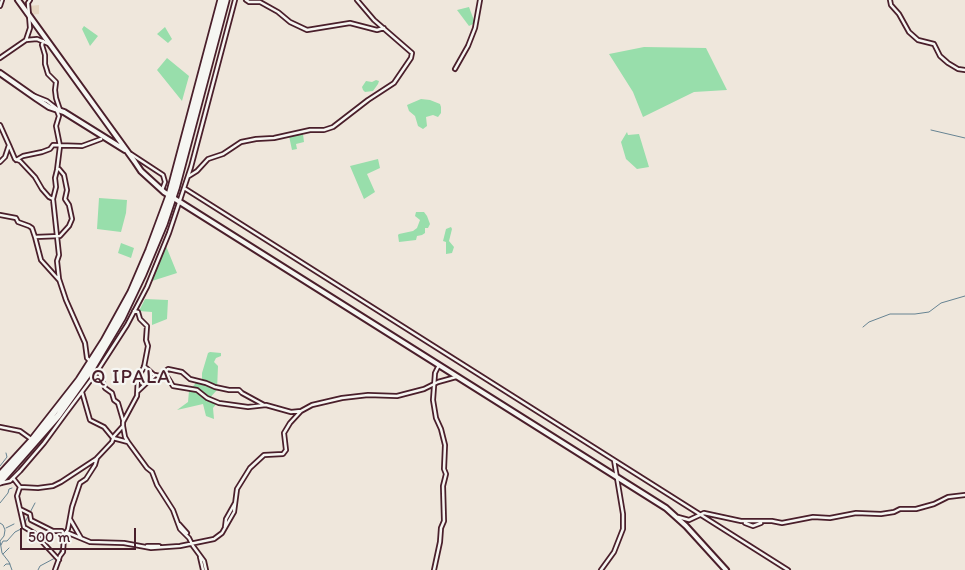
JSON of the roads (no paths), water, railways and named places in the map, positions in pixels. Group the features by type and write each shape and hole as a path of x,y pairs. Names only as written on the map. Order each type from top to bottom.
{"highway":[{"path":"171,197 221,0"},
{"path":"0,482 58,416 96,366 144,274 171,197 226,0"},
{"path":"0,475 96,366"}],"street":[{"path":"0,6 2,0"},
{"path":"18,0 141,171 162,190 666,508 726,570"},
{"path":"26,40 30,28 28,3 30,0"},
{"path":"0,482 5,483 13,478 44,443 83,389 96,366 127,325 153,274 180,202 234,0"},
{"path":"246,0 249,2 260,2 278,12 290,22 307,30 350,23 377,30 384,28"},
{"path":"187,177 208,159 223,154 241,142 274,138 310,130 324,130 333,127 397,81 412,53 357,0"},
{"path":"455,69 475,28 480,0"},
{"path":"890,0 890,5 899,14 909,32 918,40 934,44 940,56 948,63 958,69 965,70"},
{"path":"0,58 26,40 34,38 50,45"},
{"path":"43,41 42,45 48,74 56,82 59,118 56,130 60,144 53,200 56,237 59,247 57,261 66,300 85,343 87,359 96,366 106,388 112,393 114,400 118,403 125,437 154,476 157,486 170,503 178,520 200,554 204,570"},
{"path":"0,73 14,81 29,94 97,132 164,175 165,182 162,190"},
{"path":"0,125 16,160 20,161 35,177 42,189 53,200"},
{"path":"97,132 102,140"},
{"path":"16,160 23,156 50,149 53,145 82,146 102,140 112,142"},
{"path":"0,162 10,145"},
{"path":"35,237 60,236 69,226 72,219 66,199 67,190 64,175 59,170 58,165"},
{"path":"184,188 788,570"},
{"path":"0,215 16,218 18,222 32,228 41,260 61,282"},
{"path":"13,478 20,486 38,488 53,486 79,472 112,442 136,399 139,376 144,366 148,346 146,340 147,328 140,319 138,312 134,311"},
{"path":"434,570 441,528 444,521 443,486 446,474 444,469 445,445 436,418 433,400 435,373 439,365"},
{"path":"144,366 150,373 168,378 172,386 197,390 207,398 219,403 248,406 266,405"},
{"path":"138,391 167,369 170,369 182,372 190,378 215,387 242,393 266,405 291,412 301,411"},
{"path":"19,508 30,514 31,520 53,531 62,531 90,542 124,543 151,548 214,539 220,536 225,529 234,512 237,489 257,461 264,455 283,454 286,450 284,434 290,423 301,411 312,405 342,398 368,395 397,396 458,377"},
{"path":"83,389 88,417 92,422 104,427 113,438 128,442"},
{"path":"0,427 20,431 32,440"},
{"path":"54,570 63,552 80,483 86,479 95,465 98,456"},
{"path":"601,570 614,552 623,530 623,514 614,460"},
{"path":"20,486 17,496 24,527 34,532 38,539 59,560"},
{"path":"676,517 689,520 704,513 716,514 741,521 772,521 782,523 813,517 838,518 856,513 881,514 900,509 917,509 936,504 948,497 965,495"},
{"path":"70,518 82,539"}],"waterway":[{"path":"931,130 965,138"},
{"path":"863,327 869,322 890,314 929,312 941,303 965,296"},
{"path":"0,466 7,457 6,453"},
{"path":"0,503 9,489 12,488"},
{"path":"24,524 35,503"},
{"path":"0,523 5,530 4,536 0,541 2,553 12,570"},
{"path":"6,528 14,524"},
{"path":"1,545 3,541 7,541 15,532 23,528"},
{"path":"58,556 62,545"},
{"path":"3,554 9,548"},
{"path":"38,570 40,566 55,558"},
{"path":"4,566 10,564"}],"district":[{"name":"Q IPALA","path":"131,378"}]}
